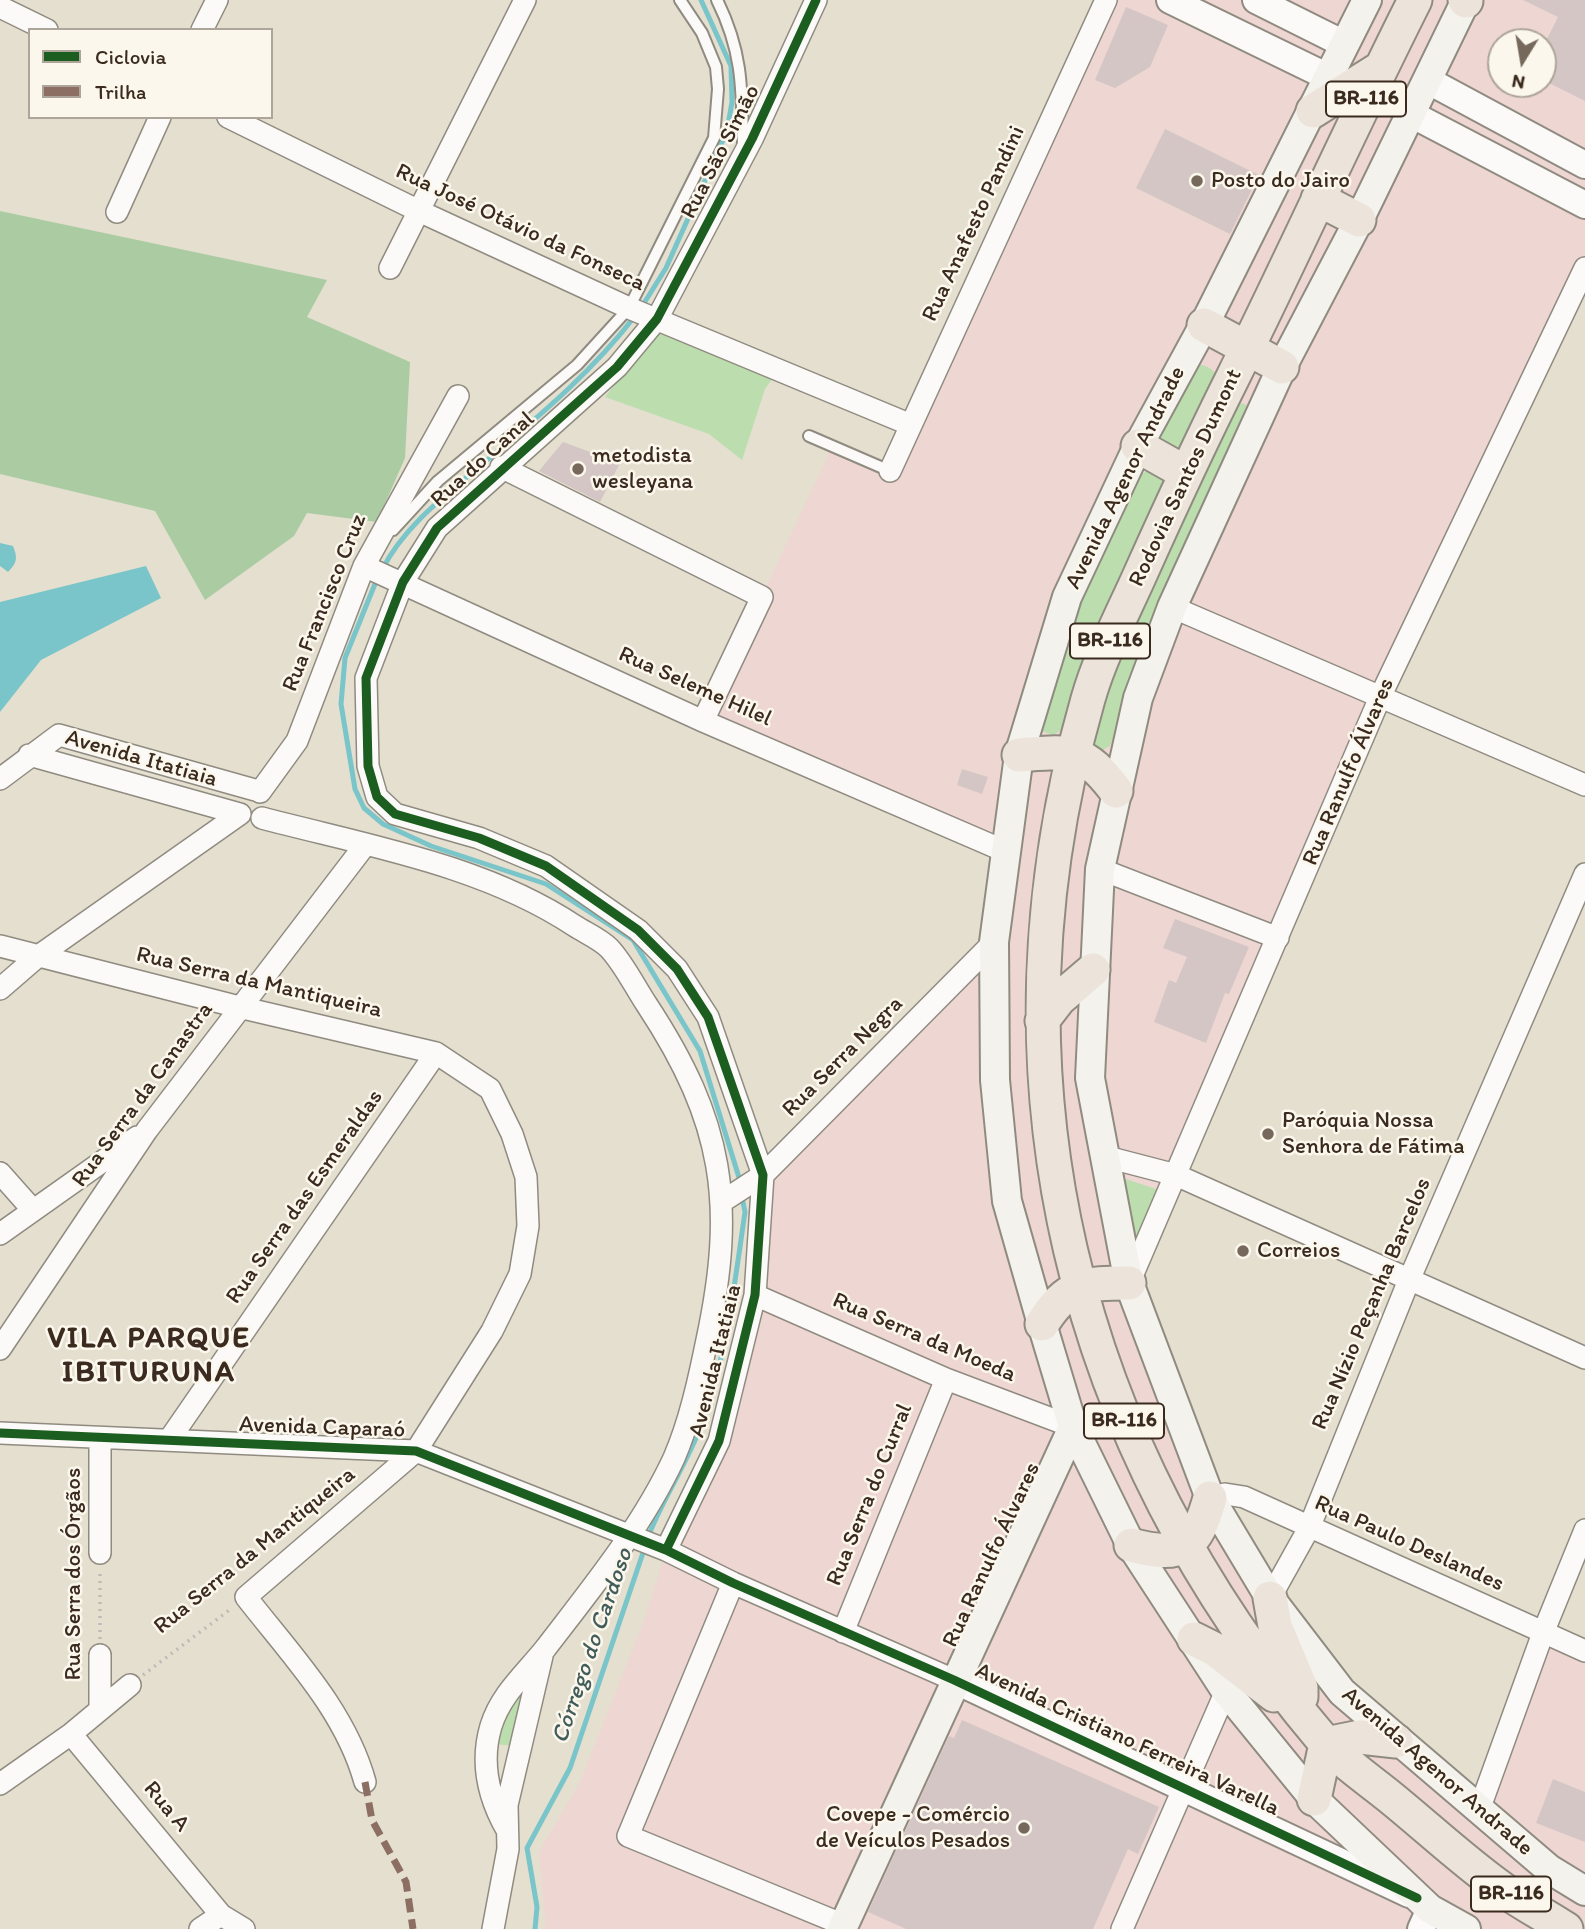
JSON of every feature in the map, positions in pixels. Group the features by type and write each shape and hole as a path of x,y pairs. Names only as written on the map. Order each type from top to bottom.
{"highway":[{"name":"Rodovia Santos Dumont","path":"1415,0 1186,473 1106,649 1089,696 1057,841 1045,950 1042,1021 1062,1222 1079,1288 1105,1376 1138,1454 1187,1546 1231,1620 1326,1744 1501,1888 1566,1929"},
{"path":"1312,111 1381,68"},
{"path":"1318,200 1359,220"},
{"path":"1204,325 1282,367"},
{"path":"1138,446 1186,473"},
{"path":"1019,755 1076,753 1100,770 1116,791"},
{"path":"1042,1021 1059,999 1093,970"},
{"path":"1042,1324 1057,1300 1079,1288 1129,1283"},
{"path":"1131,1545 1160,1553 1187,1546 1202,1526 1210,1498"},
{"path":"1194,1639 1214,1649 1283,1702 1301,1710 1301,1688 1275,1626 1270,1598"},
{"path":"1314,1799 1326,1744 1360,1737 1396,1741"}],"main road":[{"name":"Avenida Agenor Andrade","path":"1367,0 1204,325 1138,446 1066,597 1019,755 994,942 995,1080 1007,1201 1042,1324 1073,1427 1131,1545 1226,1691 1314,1799 1423,1912 1466,1929"},
{"name":"Avenida Agenor Andrade","path":"1466,0 1359,220 1282,367 1172,607 1138,698 1100,869 1093,970 1090,1078 1129,1283 1210,1498 1270,1598 1342,1692 1396,1741 1549,1869 1585,1891"},
{"name":"Rua Ranulfo Álvares","path":"846,1928 954,1680 1073,1427"}],"street":[{"path":"203,28 217,0"},
{"path":"390,268 526,0"},
{"name":"Rua São Simão","path":"657,319 743,156 816,0"},
{"name":"Rua Anafesto Pandini","path":"890,471 1106,0"},
{"path":"1170,0 1328,78"},
{"path":"1256,0 1343,44"},
{"path":"0,8 43,28"},
{"path":"1427,80 1585,165"},
{"path":"1411,114 1585,205"},
{"path":"117,212 159,119"},
{"name":"Rua José Otávio da Fonseca","path":"232,119 419,211 629,308 911,425"},
{"name":"Rua Ranulfo Álvares","path":"1129,1283 1381,695 1585,268"},
{"name":"Rua do Canal","path":"395,814 377,797 369,766 366,678 403,582 437,528 501,467 617,367 657,319"},
{"name":"Rua Francisco Cruz","path":"257,791 297,741 364,566 458,396"},
{"path":"501,467 762,597 703,721"},
{"name":"Rua Seleme Hilel","path":"364,566 703,721 1007,852"},
{"path":"1172,607 1585,785"},
{"name":"Avenida Itatiaia","path":"29,755 59,735 257,791"},
{"path":"0,779 29,755"},
{"name":"Avenida Itatiaia","path":"29,755 240,814 248,820 262,818 429,861 492,883 554,912 609,948 680,1055 711,1133 723,1201 720,1269 697,1387 674,1457 630,1535 543,1651 504,1696 486,1751 492,1804 507,1830"},
{"path":"257,791 268,804 262,818"},
{"name":"Avenida Itatiaia","path":"240,814 238,799 245,792 257,791"},
{"path":"0,989 37,957 240,814"},
{"name":"Avenida Itatiaia","path":"395,814 479,838 546,866 638,930 677,970 708,1017 763,1175 755,1295 719,1441 666,1550"},
{"name":"Rua Serra da Canastra","path":"0,1349 147,1130 365,845"},
{"path":"1100,869 1278,938"},
{"name":"Rua Nízio Peçanha Barcelos","path":"1270,1598 1309,1528 1409,1280 1585,874"},
{"name":"Rua Serra Negra","path":"723,1201 763,1175 994,942"},
{"name":"Rua Serra da Mantiqueira","path":"0,946 239,1007 436,1053 490,1089 512,1134 526,1177 528,1226 520,1274 492,1331 416,1451 246,1597"},
{"name":"Rua Serra das Esmeraldas","path":"169,1440 436,1053"},
{"path":"0,1234 147,1130"},
{"path":"1103,1156 1175,1175 1585,1358"},
{"path":"0,1173 32,1209"},
{"name":"Rua Serra da Moeda","path":"755,1295 946,1379 1073,1427"},
{"name":"Rua Serra do Curral","path":"843,1632 946,1379"},
{"name":"Avenida Caparaó","path":"0,1433 416,1451 666,1550"},
{"name":"Rua Serra dos Órgãos","path":"100,1439 100,1553"},
{"name":"Rua Paulo Deslandes","path":"1210,1498 1225,1494 1244,1497 1585,1651"},
{"path":"1479,1810 1543,1633 1585,1530"},
{"name":"Avenida Cristiano Ferreira Varella","path":"666,1550 1183,1787 1423,1912"},
{"path":"733,1583 628,1836 846,1928"},
{"path":"246,1597 331,1707 349,1738 365,1782"},
{"path":"493,1929 508,1849 507,1805 543,1651"},
{"name":"Rua Serra dos Órgãos","path":"100,1655 100,1708"},
{"path":"0,1784 71,1734 130,1685"},
{"path":"1122,1929 1226,1691"},
{"name":"Rua A","path":"71,1734 221,1914 244,1929"},
{"path":"200,1929 221,1914"}],"lane":[{"name":"Rua do Canal","path":"364,566 438,481 577,365 629,308 714,138 718,89 716,67 702,33 680,0"},
{"path":"717,0 736,42 742,84 743,156"},
{"path":"809,436 890,471"}],"shaded area":[{"path":"1109,0 1585,0 1585,277 1423,616 1129,1284 1211,1497 1305,1643 1478,1809 1543,1633 1585,1651 1585,1929 546,1929 539,1852 581,1780 645,1618 666,1550 732,1394 764,1175 994,942 1007,852 703,721 832,447 890,471"}],"green space":[{"path":"0,211 327,280 307,317 410,362 405,458 377,522 307,513 294,536 205,600 155,511 0,474"},
{"path":"661,326 775,375 765,389 742,460 709,434 605,397"},
{"path":"1194,364 1209,368 1218,379 1184,453 1160,448 1159,438"},
{"path":"1243,403 1251,409 1156,620 1110,746 1103,750 1091,750 1114,660 1232,408"},
{"path":"1148,470 1161,473 1164,480 1099,627 1060,731 1053,735 1044,732 1040,725 1043,710 1082,601 1139,476"},
{"path":"1117,1176 1159,1190 1137,1240 1128,1223"},
{"path":"533,1672 517,1746 494,1744 506,1700"}],"water":[{"path":"0,543 13,546 15,550 16,560 8,572 0,566"},
{"path":"146,566 161,598 41,660 0,712 0,602"}],"building":[{"path":"1523,0 1585,0 1585,101 1557,87 1557,28 1552,28 1558,17"},
{"path":"1126,7 1168,25 1150,67 1115,88 1095,80"},
{"name":"Posto do Jairo","path":"1165,129 1259,175 1230,234 1136,188"},
{"name":"metodista wesleyana","path":"563,442 620,463 600,502 539,471"},
{"path":"962,769 988,777 982,794 957,785"},
{"path":"1175,919 1249,947 1229,994 1225,993 1206,1043 1154,1022 1169,980 1176,983 1187,957 1163,948"},
{"name":"Covepe - Comércio de Veículos Pesados","path":"962,1720 1159,1807 1138,1854 1128,1849 1093,1929 906,1929 868,1912 949,1736 954,1738"},
{"path":"1553,1779 1585,1792 1585,1842 1536,1823"}],"waterway":[{"name":"Córrego do Cardoso","path":"641,308 666,268 727,131 732,102 731,66 701,0"},
{"name":"Córrego do Cardoso","path":"382,570 414,525 564,393 601,356 635,316"},
{"name":"Córrego do Cardoso","path":"377,579 345,658 341,704 355,789 364,808 383,824 431,846 546,884 633,940 700,1051 741,1184"},
{"name":"Córrego do Cardoso","path":"648,1537 699,1432 713,1391 734,1289 745,1212 742,1197"},
{"name":"Córrego do Cardoso","path":"535,1929 537,1907 527,1848 570,1768 645,1547"}],"marked path":[{"path":"365,1782 372,1820 406,1882 413,1929"}],"cycle path":[{"path":"666,1550 719,1441 755,1295 763,1175 708,1017 677,969 638,930 546,866 479,838 395,814 377,797 368,766 366,678 403,582 437,528 617,367 657,319 752,139 816,0"},
{"path":"0,1433 416,1451 666,1550 733,1583 954,1680 1417,1898"}],"place":[{"name":"Posto do Jairo","path":"1197,181"},
{"name":"metodista wesleyana","path":"578,469"},
{"name":"Paróquia Nossa Senhora de Fátima","path":"1268,1134"},
{"name":"Correios","path":"1243,1251"},
{"name":"Covepe - Comércio de Veículos Pesados","path":"1024,1828"}],"district":[{"name":"VILA PARQUE IBITURUNA","path":"149,1356"}]}
